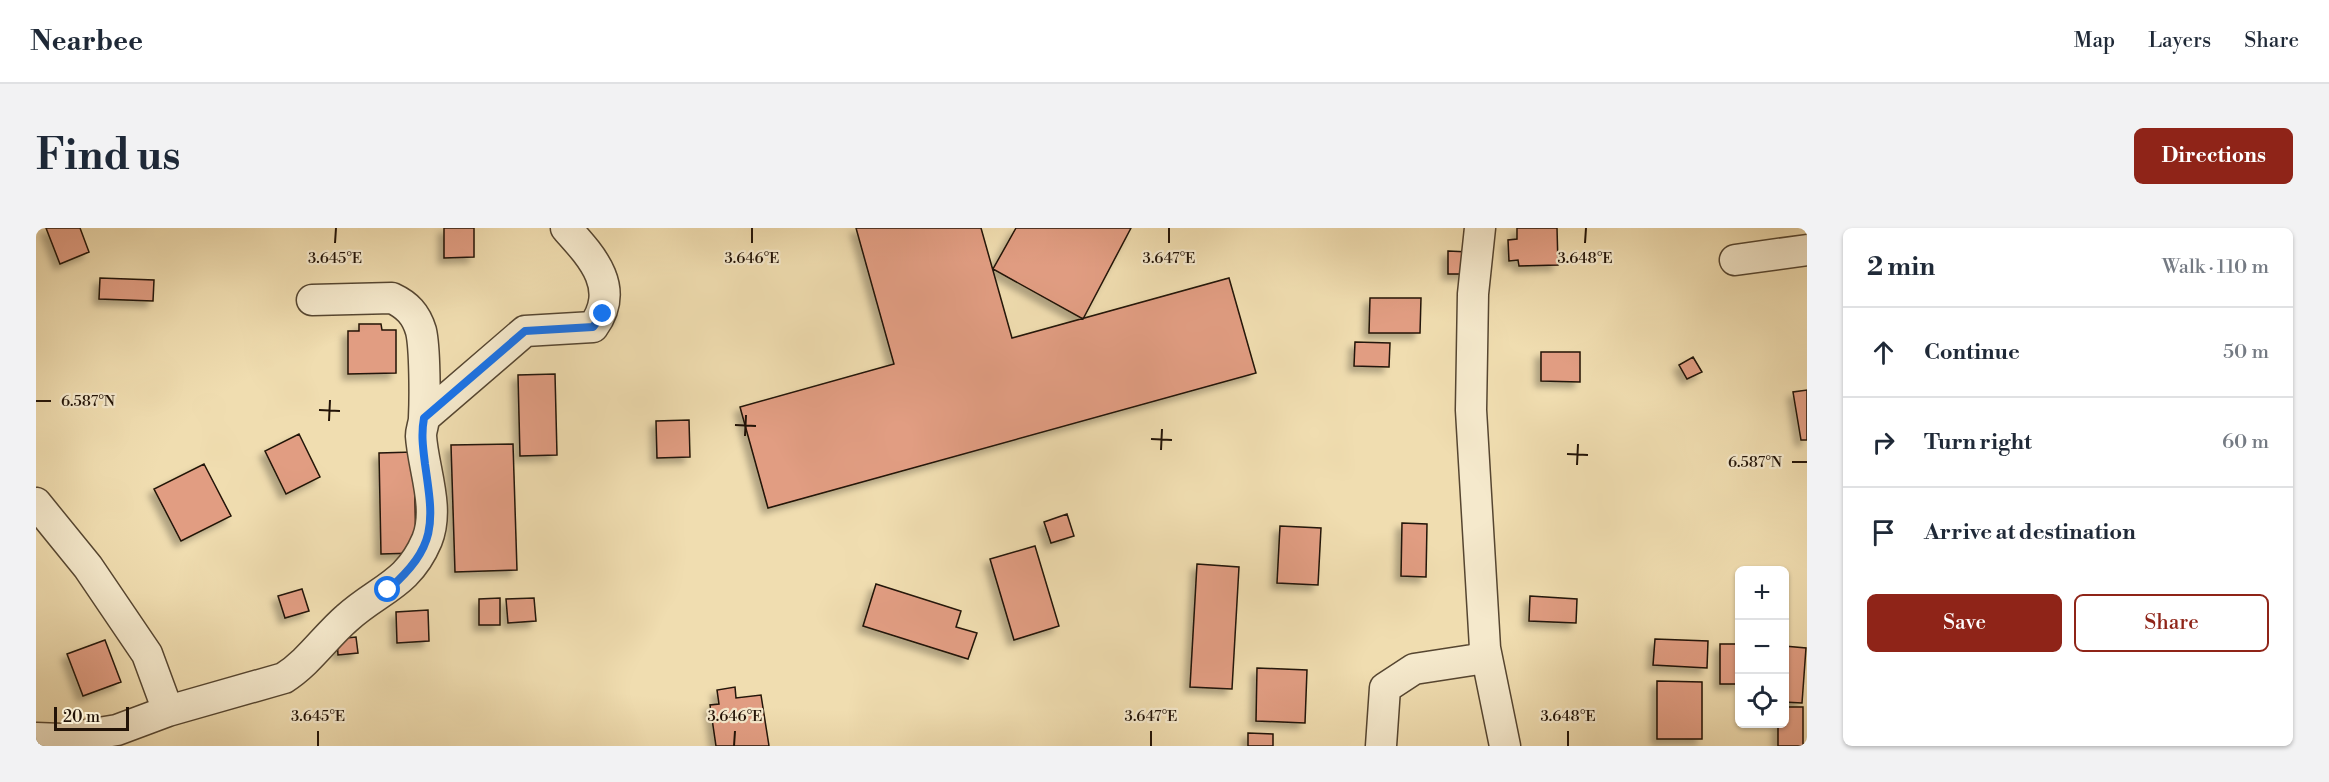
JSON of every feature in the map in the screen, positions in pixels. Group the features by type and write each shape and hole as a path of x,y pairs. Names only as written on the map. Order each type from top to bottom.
{"street":[{"path":"424,418 525,331 593,327 603,314 605,295 601,275 593,259 566,228"},
{"path":"1480,228 1473,294 1472,410 1485,648 1505,746"},
{"path":"1736,260 1807,250"},
{"path":"36,738 62,739 117,730 168,711 284,678 296,670 347,617 388,590 408,573 427,540 432,524 421,433 424,418 422,333 415,315 404,303 392,298 312,300"},
{"path":"36,503 88,567 147,654 168,711"},
{"path":"1381,746 1385,688 1414,669 1479,659 1485,648"}],"building":[{"path":"46,228 80,228 89,252 60,264"},
{"path":"444,228 474,228 474,257 444,258"},
{"path":"856,228 981,228 1012,338 1229,278 1256,373 768,508 740,407 894,364"},
{"path":"1016,228 1131,228 1083,319 993,269"},
{"path":"1517,228 1557,228 1558,265 1519,266 1518,260 1509,261 1508,240 1517,239"},
{"path":"1448,251 1469,252 1469,274 1448,274"},
{"path":"100,278 154,280 153,301 99,299"},
{"path":"1370,298 1421,298 1420,333 1369,333"},
{"path":"359,324 381,324 382,330 396,330 396,373 348,374 348,331 359,331"},
{"path":"1355,342 1390,343 1389,367 1354,366"},
{"path":"1541,352 1580,352 1580,382 1541,381"},
{"path":"1693,357 1702,372 1687,379 1679,365"},
{"path":"555,374 557,455 520,456 518,375"},
{"path":"1807,390 1807,440 1801,440 1793,392"},
{"path":"689,420 690,457 657,458 656,421"},
{"path":"299,434 320,477 286,494 265,451"},
{"path":"513,444 517,570 455,572 451,445"},
{"path":"414,452 416,553 381,554 379,453"},
{"path":"204,464 231,516 181,541 154,489"},
{"path":"1067,514 1074,536 1051,543 1044,522"},
{"path":"1402,523 1427,524 1426,577 1401,576"},
{"path":"1280,526 1321,528 1318,585 1277,583"},
{"path":"1035,546 1059,626 1014,640 990,559"},
{"path":"1197,564 1239,567 1232,689 1190,687"},
{"path":"876,584 961,611 956,627 977,633 968,659 863,626"},
{"path":"302,589 309,611 285,618 278,596"},
{"path":"1530,596 1577,599 1576,623 1529,621"},
{"path":"500,598 500,625 479,625 479,599"},
{"path":"534,598 536,621 508,623 506,599"},
{"path":"428,610 429,641 397,643 396,612"},
{"path":"356,637 358,653 338,655 337,639"},
{"path":"1655,639 1708,641 1707,668 1653,665"},
{"path":"105,640 121,682 83,696 67,654"},
{"path":"1720,644 1735,644 1735,684 1720,684"},
{"path":"1789,646 1806,648 1802,703 1789,702"},
{"path":"1257,668 1307,670 1305,723 1256,721"},
{"path":"1657,681 1702,682 1702,739 1657,739"},
{"path":"735,687 736,698 761,695 769,746 716,746 710,705 719,704 717,690"},
{"path":"1789,707 1803,707 1803,746 1778,746 1778,728 1789,728"},
{"path":"1248,733 1273,734 1273,746 1248,746"}],"route":[{"path":"388,590 408,573 427,540 432,524 421,433 424,418 525,331 578,330 593,327 603,314"}]}
